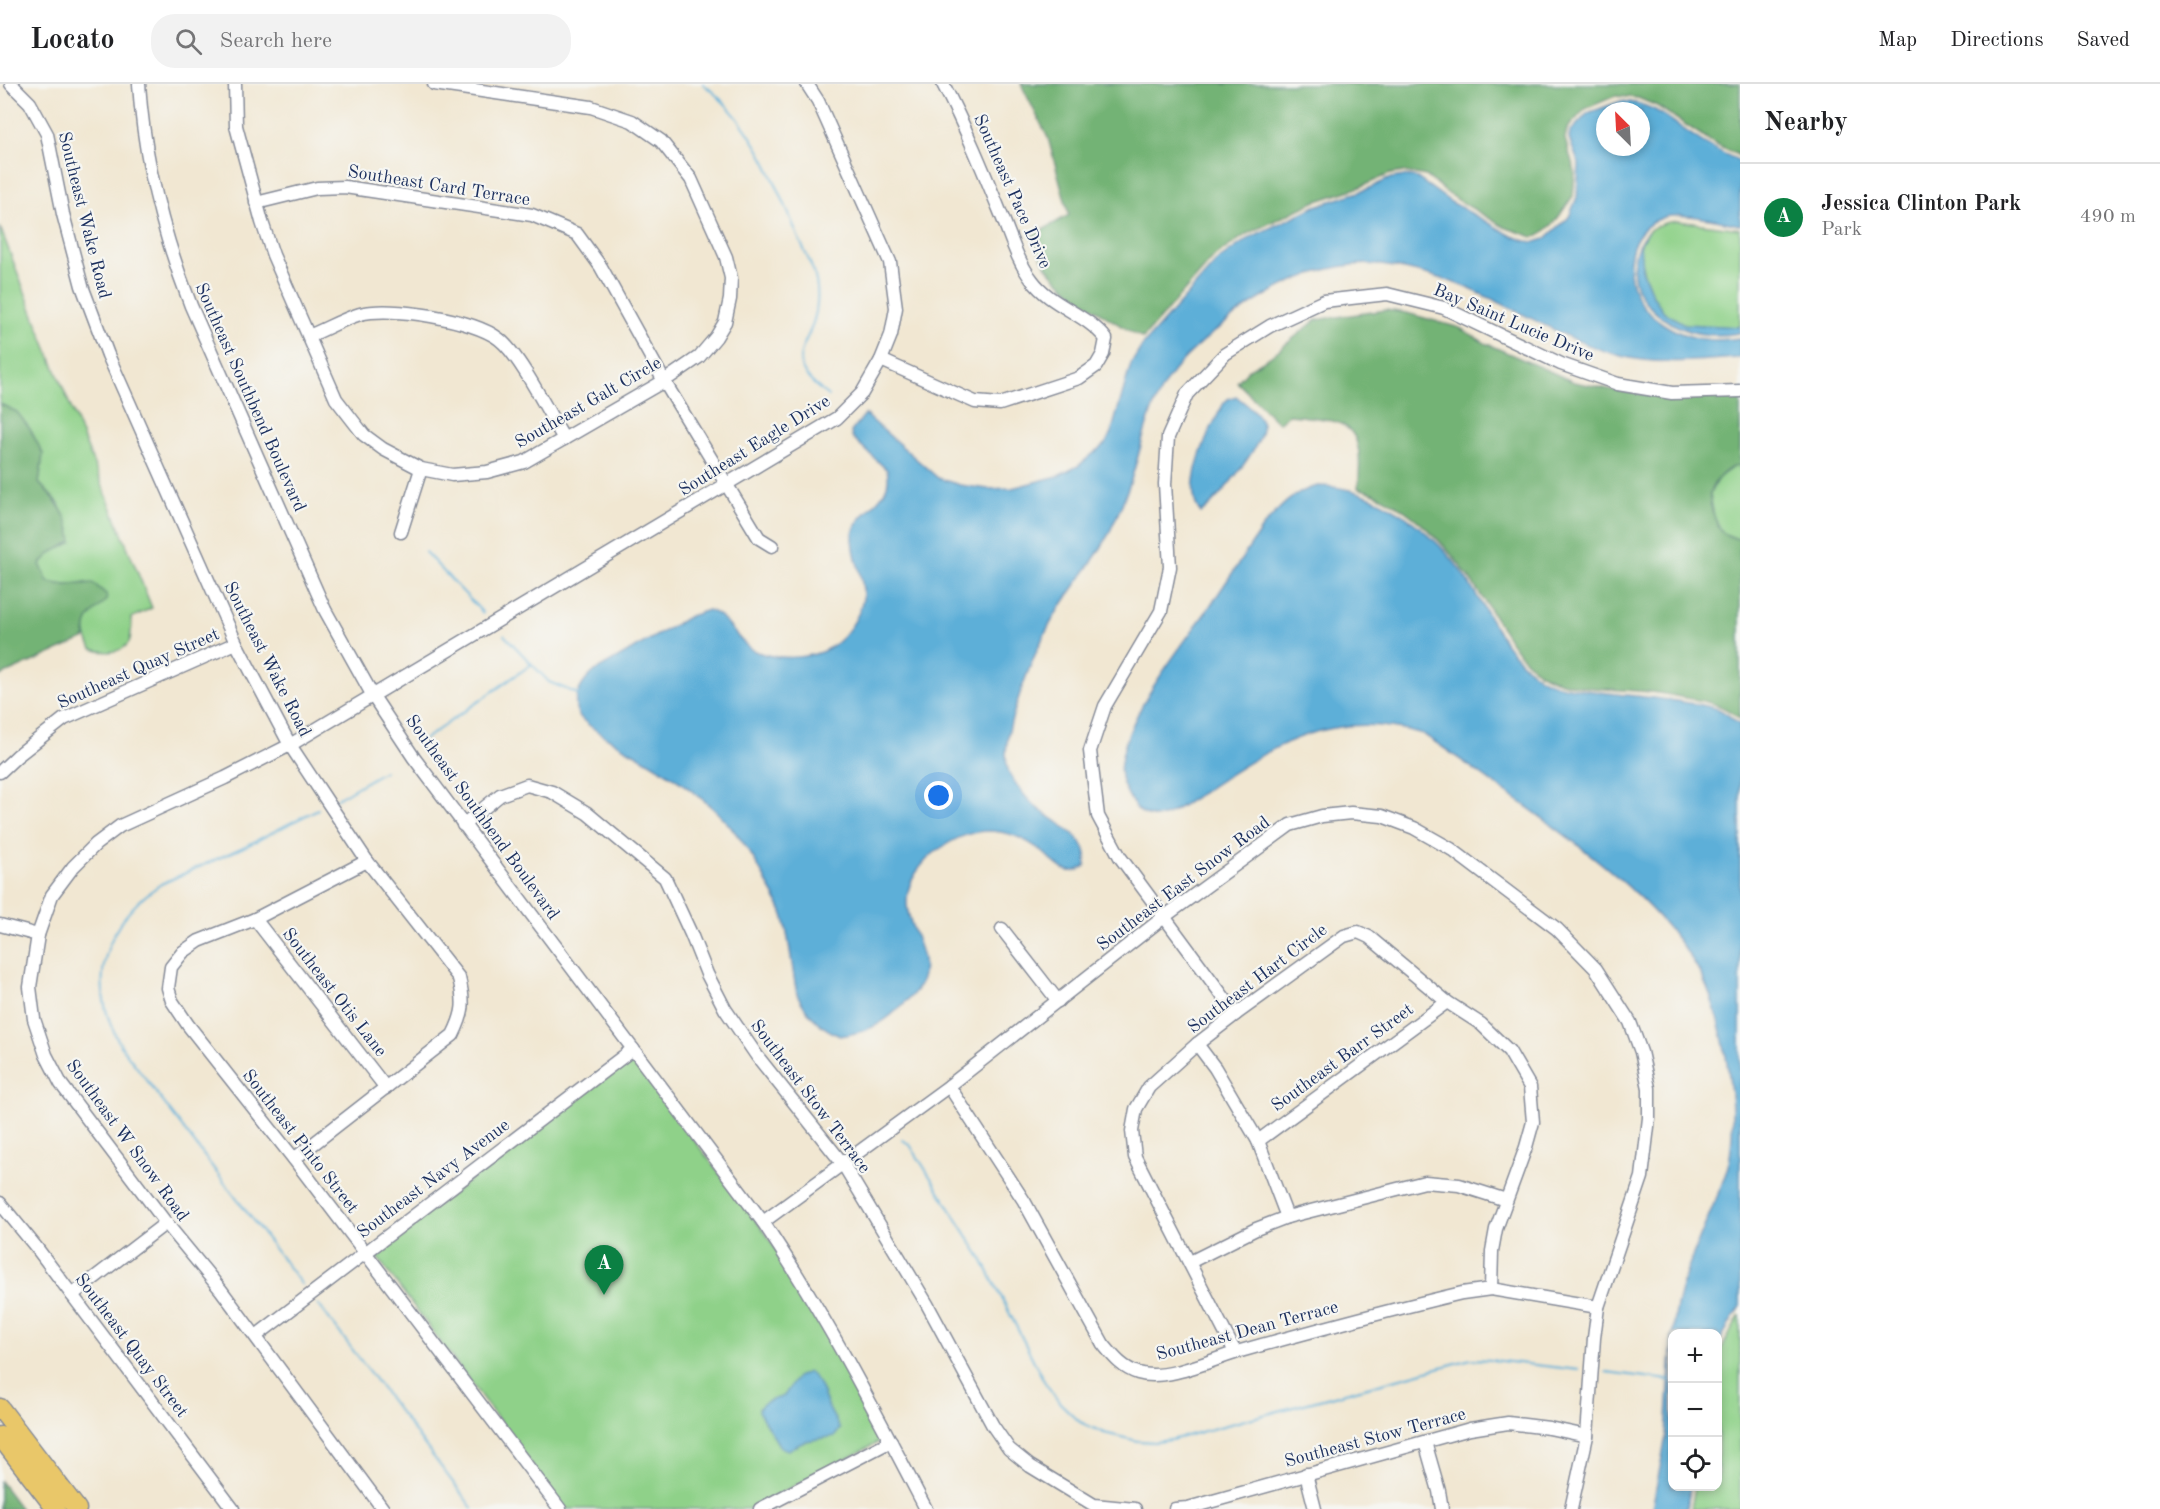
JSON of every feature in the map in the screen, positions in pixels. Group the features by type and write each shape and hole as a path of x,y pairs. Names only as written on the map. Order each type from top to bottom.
{"highway":[{"path":"0,1408 77,1509"},
{"path":"0,1436 56,1509"}],"street":[{"name":"Southeast Wake Road","path":"11,84 30,103 47,134 63,214 85,295 122,387 236,643 290,745 368,861 459,978 463,996 462,1015 453,1035 294,1159"},
{"name":"Southeast Southbend Boulevard","path":"139,84 149,168 158,209 174,262 191,306 325,610 373,696 414,758 764,1222 801,1278 848,1358 926,1509"},
{"name":"Southeast Galt Circle","path":"235,84 236,126 256,203 273,255 336,399 364,435 383,449 421,469 452,475 487,472 524,462 664,381 699,357 716,338 725,322 730,299 731,278 726,257 691,179 661,141 632,121 591,107 434,84"},
{"name":"Southeast Eagle Drive","path":"373,696 837,418 862,393 881,360 891,335 897,308 890,262 818,101 807,84"},
{"name":"Southeast Pace Drive","path":"881,360 975,402 1000,404 1079,378 1096,366 1103,354 1106,339 1100,331 1057,302 1032,280 1017,252 960,116 944,84"},
{"name":"Southeast Card Terrace","path":"256,203 317,188 345,187 532,215 578,234 601,267 664,381 759,538 772,546"},
{"name":"Bay Saint Lucie Drive","path":"1236,1014 1120,857 1098,816 1090,751 1105,706 1161,611 1170,567 1165,484 1168,437 1187,394 1226,354 1270,326 1324,301 1387,294 1444,308 1560,364 1618,384 1672,393 1740,390"},
{"path":"309,336 361,314 398,312 468,324 498,338 514,355 564,439"},
{"path":"401,532 421,469"},
{"name":"Southeast Quay Street","path":"0,772 64,719 236,643"},
{"name":"Southeast W Snow Road","path":"373,696 290,745 225,778 120,826 96,844 73,867 52,895 38,935 30,987 34,1019 46,1055 61,1084 166,1223 256,1336 383,1509"},
{"name":"Southeast Stow Terrace","path":"463,825 500,795 527,785 552,792 587,813 665,878 725,1009 757,1056 843,1164 927,1304 993,1426 1009,1449 1093,1507 1135,1509"},
{"name":"Southeast East Snow Road","path":"764,1222 949,1086 1164,917 1290,825 1322,816 1351,813 1382,816 1414,828 1450,849 1557,929 1596,969 1630,1022 1641,1052 1649,1088 1649,1118 1642,1177 1598,1307 1587,1436 1571,1509"},
{"name":"Southeast Pinto Street","path":"368,861 255,919 199,941 183,951 171,967 168,988 172,1001 188,1025 294,1159 560,1509"},
{"name":"Southeast Otis Lane","path":"255,919 386,1088"},
{"path":"0,925 38,935"},
{"path":"1002,929 1058,1001"},
{"name":"Southeast Hart Circle","path":"1235,1352 1135,1156 1132,1131 1136,1109 1149,1087 1197,1044 1344,936 1358,932 1369,937 1447,1002 1481,1024 1509,1051 1530,1087 1533,1122 1496,1229 1492,1251 1491,1289"},
{"name":"Southeast Barr Street","path":"1258,1142 1447,1002"},
{"path":"1197,1044 1215,1068 1258,1142 1287,1217"},
{"name":"Southeast Navy Avenue","path":"256,1336 633,1049"},
{"name":"Southeast Dean Terrace","path":"949,1086 1024,1201 1103,1344 1120,1364 1138,1373 1161,1374 1185,1369 1235,1352 1430,1300 1491,1289 1598,1307"},
{"path":"1190,1262 1256,1229 1287,1217 1425,1182 1459,1185 1506,1200"},
{"name":"Southeast Quay Street","path":"0,1203 233,1509"},
{"path":"72,1295 166,1223"},
{"name":"Southeast Stow Terrace","path":"1175,1509 1188,1509 1470,1429 1508,1423 1587,1436"},
{"path":"760,1509 891,1441"},
{"path":"1425,1442 1442,1509"},
{"path":"1306,1474 1315,1509"}],"green space":[{"path":"1021,84 1740,84 1740,156 1718,146 1650,102 1638,98 1615,96 1596,102 1596,104 1585,109 1567,129 1565,139 1575,172 1573,196 1555,222 1539,236 1533,237 1504,227 1451,196 1426,176 1404,172 1390,174 1360,187 1314,202 1247,234 1215,256 1143,338 1105,316 1077,296 1054,275 1040,254 1032,236 1069,215 1048,138"},
{"path":"1678,221 1740,229 1740,327 1684,324 1666,314 1659,306 1643,269 1641,243 1651,229 1661,224"},
{"path":"0,227 152,608 131,618 130,640 126,646 117,651 92,649 86,635 86,624 92,613 103,603 85,582 65,585 48,583 40,564 52,552 71,542 59,504 39,483 43,454 17,412 0,404"},
{"path":"1386,310 1407,313 1460,328 1485,343 1574,382 1652,395 1740,398 1740,465 1731,468 1714,484 1710,493 1710,502 1720,530 1740,540 1740,719 1715,704 1654,692 1579,686 1539,672 1517,651 1477,589 1434,536 1399,507 1358,488 1358,449 1355,437 1348,429 1325,419 1288,415 1278,423 1237,382 1249,369 1270,357 1316,320"},
{"path":"0,404 17,412 30,429 43,454 39,483 61,510 71,533 72,542 52,552 40,564 48,582 65,585 93,583 106,594 107,599 88,620 86,638 0,676"},
{"path":"1736,465 1740,465 1740,540 1723,533 1714,517 1710,494 1718,478"},
{"path":"631,1058 767,1235 829,1336 885,1439 750,1509 565,1509 374,1253"},
{"path":"1740,1315 1740,1509 1691,1509 1694,1491 1722,1491 1722,1348"},
{"path":"0,1481 21,1509 0,1509"}],"water":[{"path":"1650,108 1706,144 1740,161 1740,225 1690,216 1662,218 1650,224 1641,233 1631,254 1630,267 1635,292 1644,307 1655,318 1680,333 1697,338 1723,340 1740,338 1740,358 1666,362 1621,356 1578,341 1495,300 1452,282 1409,270 1370,264 1322,271 1299,279 1276,290 1234,316 1186,357 1163,387 1152,410 1130,483 1115,521 1099,552 1057,612 1043,638 1025,679 1011,722 1006,756 1010,775 1032,804 1078,839 1084,848 1085,867 1074,871 1063,869 1039,849 1012,835 999,832 973,833 947,844 924,862 909,888 907,903 909,916 924,968 917,990 891,1016 864,1031 840,1036 820,1024 810,1014 797,994 783,914 745,845 718,813 685,785 583,720 578,714 576,702 579,690 587,679 595,671 690,616 708,610 721,617 751,649 770,656 802,657 823,651 842,638 856,619 863,598 862,582 853,544 855,527 886,489 888,480 887,470 852,437 851,432 865,414 938,478 960,485 988,489 1012,488 1058,476 1078,466 1106,443 1131,364 1142,346 1218,260 1249,238 1316,206 1365,190 1391,178 1405,176 1417,178 1451,202 1512,236 1535,242 1545,239 1569,217 1577,197 1579,164 1569,139 1570,132 1588,113 1596,110 1596,156 1650,156"},
{"path":"1648,232 1640,244 1642,270 1652,294 1664,312 1684,324 1740,327 1740,333 1712,335 1690,331 1664,319 1653,310 1637,288 1634,274 1637,248"},
{"path":"1236,396 1259,418 1262,427 1260,435 1238,473 1201,513 1195,502 1193,488 1199,457 1224,403"},
{"path":"1318,486 1341,488 1363,494 1405,516 1424,531 1456,565 1515,656 1541,678 1573,688 1709,706 1724,712 1740,725 1740,1306 1722,1337 1722,1329 1674,1329 1678,1302 1687,1272 1721,1188 1729,1162 1732,1115 1727,1060 1714,1007 1695,964 1659,917 1638,896 1594,857 1423,734 1384,726 1349,726 1317,732 1286,743 1257,758 1162,816 1151,817 1139,810 1125,788 1120,768 1125,744 1155,684 1262,528 1293,497"},
{"path":"808,1372 819,1385 840,1429 835,1436 806,1441 788,1450 780,1447 758,1411 766,1402 784,1396 797,1377"},
{"path":"1668,1403 1668,1491 1689,1491 1687,1509 1652,1509 1666,1437"}],"waterway":[{"path":"703,84 735,115 760,152 771,172 815,275 817,304 814,321 800,360 809,379 828,396"},
{"path":"425,552 483,613"},
{"path":"504,635 549,682 578,694"},
{"path":"422,741 532,664"},
{"path":"337,799 384,771"},
{"path":"302,1285 123,1049 111,1026 104,1003 103,980 105,958 124,918 161,884 248,845 318,809"},
{"path":"903,1140 910,1145 982,1259 1044,1381 1059,1402 1080,1422 1104,1433 1138,1441 1171,1440 1471,1359 1579,1370"},
{"path":"318,1304 473,1509"},
{"path":"1606,1372 1668,1380"}],"place":[{"name":"Jessica Clinton Park","path":"604,1295"}]}
